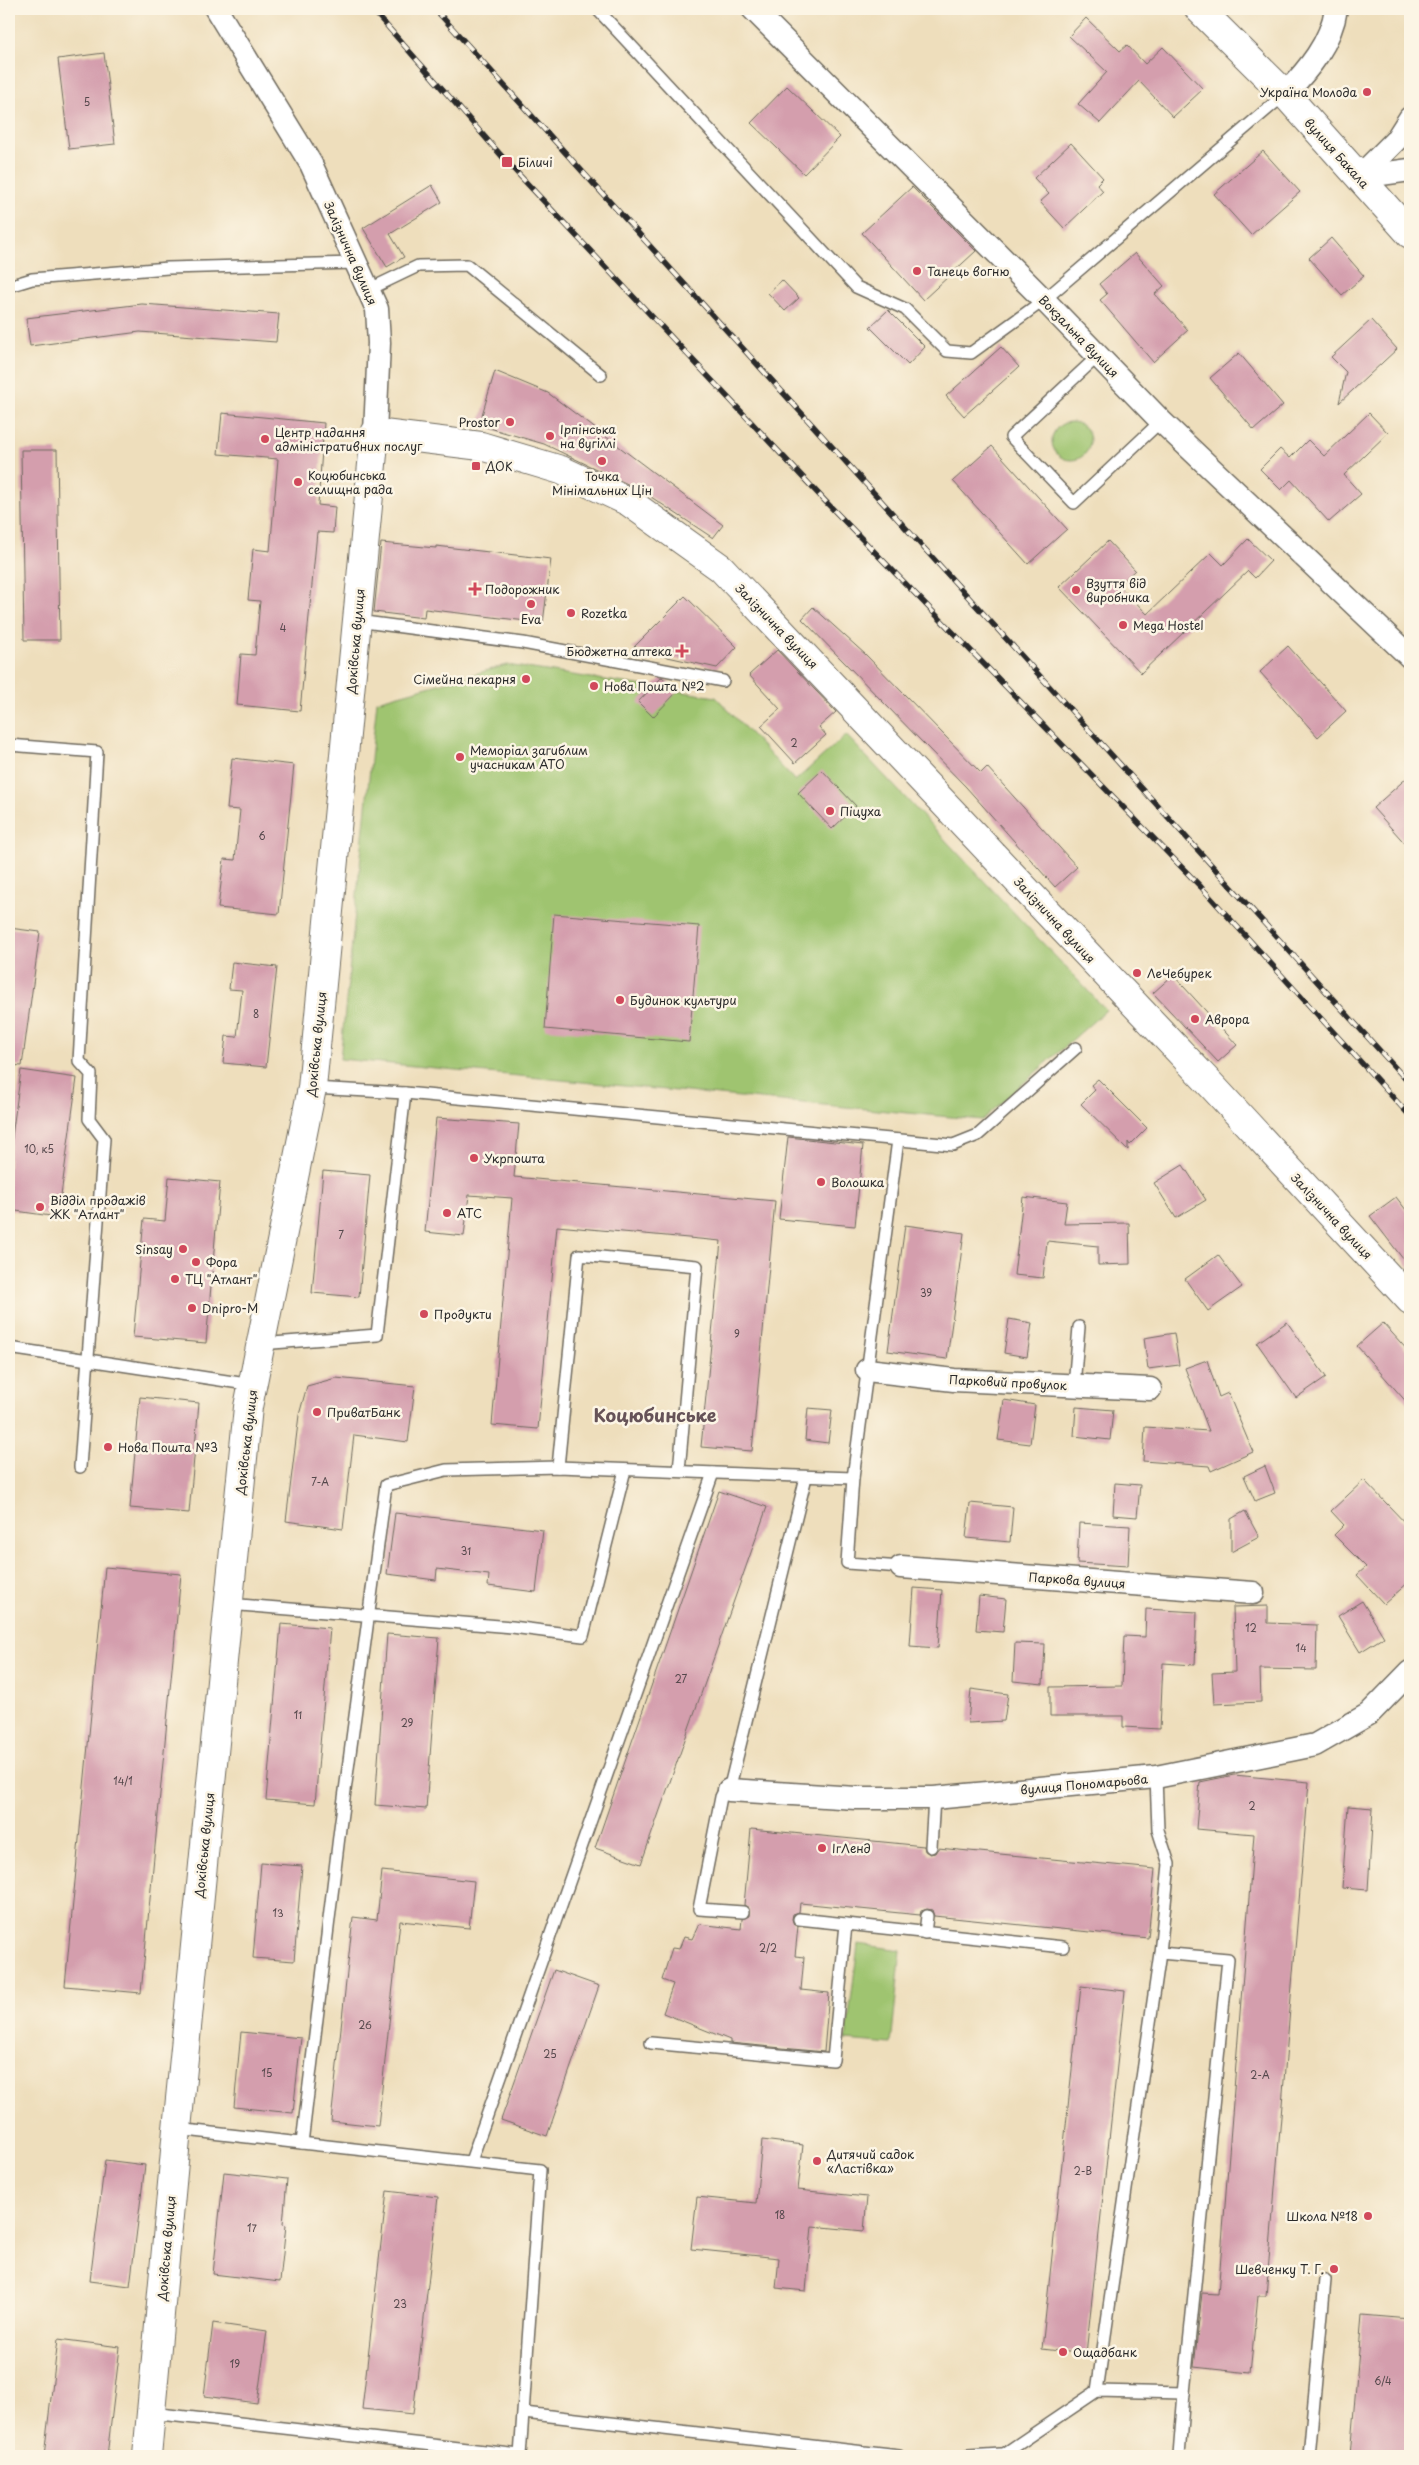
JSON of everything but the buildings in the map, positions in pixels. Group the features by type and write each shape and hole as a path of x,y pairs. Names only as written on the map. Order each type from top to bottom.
{"street":[{"name":"Залізнична вулиця","path":"216,9 311,164 377,310 379,343 375,433 480,446 561,470 629,502 721,568 1214,1088 1410,1300"},
{"name":"Вокзальна вулиця","path":"753,9 1044,300 1161,421 1410,658"},
{"name":"вулиця Бакала","path":"1199,9 1285,94 1410,234"},
{"path":"1285,94 1310,68 1324,44 1336,9"},
{"path":"1359,177 1396,140 1410,118"},
{"path":"1359,177 1410,170"},
{"name":"Доківська вулиця","path":"147,2456 176,2129 248,1407 312,1088 375,433"},
{"name":"Парковий провулок","path":"867,1370 954,1380 1150,1389"},
{"name":"Паркова вулиця","path":"901,1568 1253,1593"},
{"name":"вулиця Пономарьова","path":"729,1790 856,1798 934,1798 1156,1777 1315,1745 1368,1714 1410,1672"}],"lane":[{"path":"597,9 856,287 905,310 947,351 972,353 1044,300 1285,94"},
{"path":"9,286 32,279 168,268 356,263"},
{"path":"368,290 418,266 467,265 601,375"},
{"path":"1098,356 1011,437 1067,497 1074,503 1161,421"},
{"path":"357,621 523,643 723,681"},
{"path":"9,746 97,752 79,1061 91,1074 89,1119 104,1139 80,1467"},
{"path":"312,1088 405,1093 953,1145 978,1135 1076,1048"},
{"path":"260,1344 377,1335 405,1093"},
{"path":"898,1140 853,1478 847,1563 901,1568"},
{"path":"558,1467 579,1255 696,1266 678,1472"},
{"path":"1074,1386 1078,1327"},
{"path":"9,1348 253,1385"},
{"path":"302,2143 386,1485 446,1470 558,1467 853,1478"},
{"path":"228,1604 512,1627 583,1636 625,1470"},
{"path":"471,2161 713,1473"},
{"path":"743,1912 699,1909 721,1796 729,1790 806,1477"},
{"path":"1097,2391 1160,1952 1169,1864 1158,1830 1156,1777"},
{"path":"931,1847 934,1798"},
{"path":"925,1933 927,1916"},
{"path":"799,1919 1062,1947"},
{"path":"652,2043 833,2060 846,1924"},
{"path":"1160,1952 1228,1959 1179,2456"},
{"path":"151,2413 520,2455 524,2413 540,2170 176,2129"},
{"path":"1309,2456 1324,2280"},
{"path":"968,2456 1001,2455 1097,2391 1184,2393"},
{"path":"524,2413 899,2456"}],"green space":[{"path":"1071,422 1085,427 1090,441 1085,455 1071,460 1057,455 1052,441 1057,427"},
{"path":"507,665 716,697 795,781 846,735 1106,1010 982,1120 340,1059 377,701"},
{"path":"858,1944 901,1950 891,2044 846,2040"}],"railway":[{"path":"372,9 507,162 826,502 1201,887 1410,1116"},
{"path":"435,9 1410,1084"}],"place":[{"name":"Україна Молода","path":"1367,92"},
{"name":"Біличі","path":"507,162"},
{"name":"Танець вогню","path":"917,271"},
{"name":"Prostor","path":"510,422"},
{"name":"Ірпінська на вугіллі","path":"550,436"},
{"name":"Центр надання адміністративних послуг","path":"265,439"},
{"name":"Точка Мінімальних Цін","path":"602,461"},
{"name":"ДОК","path":"476,466"},
{"name":"Коцюбинська селищна рада","path":"298,482"},
{"name":"Подорожник","path":"475,589"},
{"name":"Взуття від виробника","path":"1076,590"},
{"name":"Eva","path":"531,604"},
{"name":"Rozetka","path":"571,613"},
{"name":"Mega Hostel","path":"1123,625"},
{"name":"Бюджетна аптека","path":"682,651"},
{"name":"Сімейна пекарня","path":"526,679"},
{"name":"Нова Пошта №2","path":"594,686"},
{"name":"Меморіал загиблим учасникам АТО","path":"460,757"},
{"name":"Піцуха","path":"830,811"},
{"name":"ЛеЧебурек","path":"1137,973"},
{"name":"Будинок культури","path":"620,1000"},
{"name":"Аврора","path":"1195,1019"},
{"name":"Укрпошта","path":"474,1158"},
{"name":"Волошка","path":"821,1182"},
{"name":"Відділ продажів ЖК \"Атлант\"","path":"40,1207"},
{"name":"АТС","path":"447,1213"},
{"name":"Sinsay","path":"183,1249"},
{"name":"Фора","path":"196,1262"},
{"name":"ТЦ \"Атлант\"","path":"175,1279"},
{"name":"Dnipro-M","path":"192,1308"},
{"name":"Продукти","path":"424,1314"},
{"name":"ПриватБанк","path":"317,1412"},
{"name":"Нова Пошта №3","path":"108,1447"},
{"name":"ІгЛенд","path":"822,1848"},
{"name":"Дитячий садок «Ластівка»","path":"817,2161"},
{"name":"Школа №18","path":"1368,2216"},
{"name":"Шевченку Т. Г.","path":"1334,2269"},
{"name":"Ощадбанк","path":"1063,2352"}],"district":[{"name":"Коцюбинське","path":"655,1414"}]}
